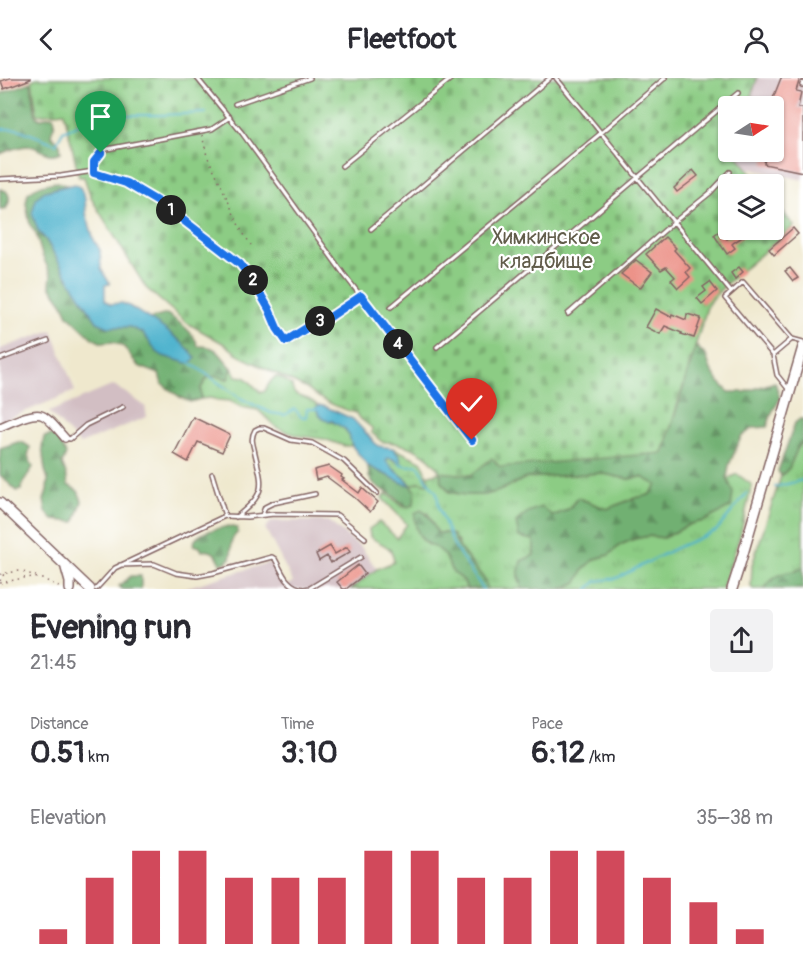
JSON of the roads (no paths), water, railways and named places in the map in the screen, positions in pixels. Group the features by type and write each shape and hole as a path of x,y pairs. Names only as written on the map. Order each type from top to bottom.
{"main road":[{"path":"732,589 803,347"},
{"path":"0,503 90,589"},
{"path":"63,564 68,571 65,589"}],"street":[{"path":"0,428 33,415 43,415 65,438"}],"lane":[{"path":"197,78 230,117 361,296 472,440"},
{"path":"235,104 310,78"},
{"path":"342,166 452,78"},
{"path":"370,229 550,78"},
{"path":"556,78 731,292"},
{"path":"391,307 664,78"},
{"path":"437,347 738,93"},
{"path":"94,171 94,162 107,149 201,132 212,129 230,117"},
{"path":"0,179 61,176 94,171 94,173 126,183 165,206 240,264 251,278 286,341 316,322 327,319 361,296"},
{"path":"568,315 710,193 730,172"},
{"path":"789,390 777,375 773,355 724,298 743,282 792,339 803,342"},
{"path":"773,355 792,339"},
{"path":"0,359 48,341"},
{"path":"65,438 70,439 86,425 123,407"},
{"path":"236,517 256,499 260,491 261,481 252,438 255,430 259,428 291,440 312,443 344,461 377,493"},
{"path":"212,474 225,516"},
{"path":"262,516 265,507 273,503 315,494"},
{"path":"96,589 120,565 225,516 247,518 274,514 337,515 365,538"},
{"path":"120,565 154,564 176,573 197,576 272,557 290,584 303,589 310,588 361,557"}],"water":[{"path":"75,184 80,187 85,198 86,213 94,240 100,250 101,269 110,284 105,285 105,300 110,304 122,303 129,306 165,329 196,358 190,363 163,356 157,352 143,333 130,327 108,327 97,322 46,240 38,231 32,213 36,198 45,191"},
{"path":"324,406 353,419 378,446 393,448 400,457 401,464 388,458 386,461 411,485 368,466 352,446 345,429 332,421 324,420 316,408"}],"waterway":[{"path":"0,129 18,129 56,144 63,131 106,115 206,113"},
{"path":"188,361 240,398 271,413 285,415 295,409 301,417 306,417 307,409 318,409"},
{"path":"400,463 407,466 418,465 437,493 439,508 454,546 483,589"},
{"path":"775,487 803,480"},
{"path":"588,589 597,581 617,578 678,547 716,531 747,493"}],"park label":[{"name":"Химкинское кладбище","path":"546,249"}]}
